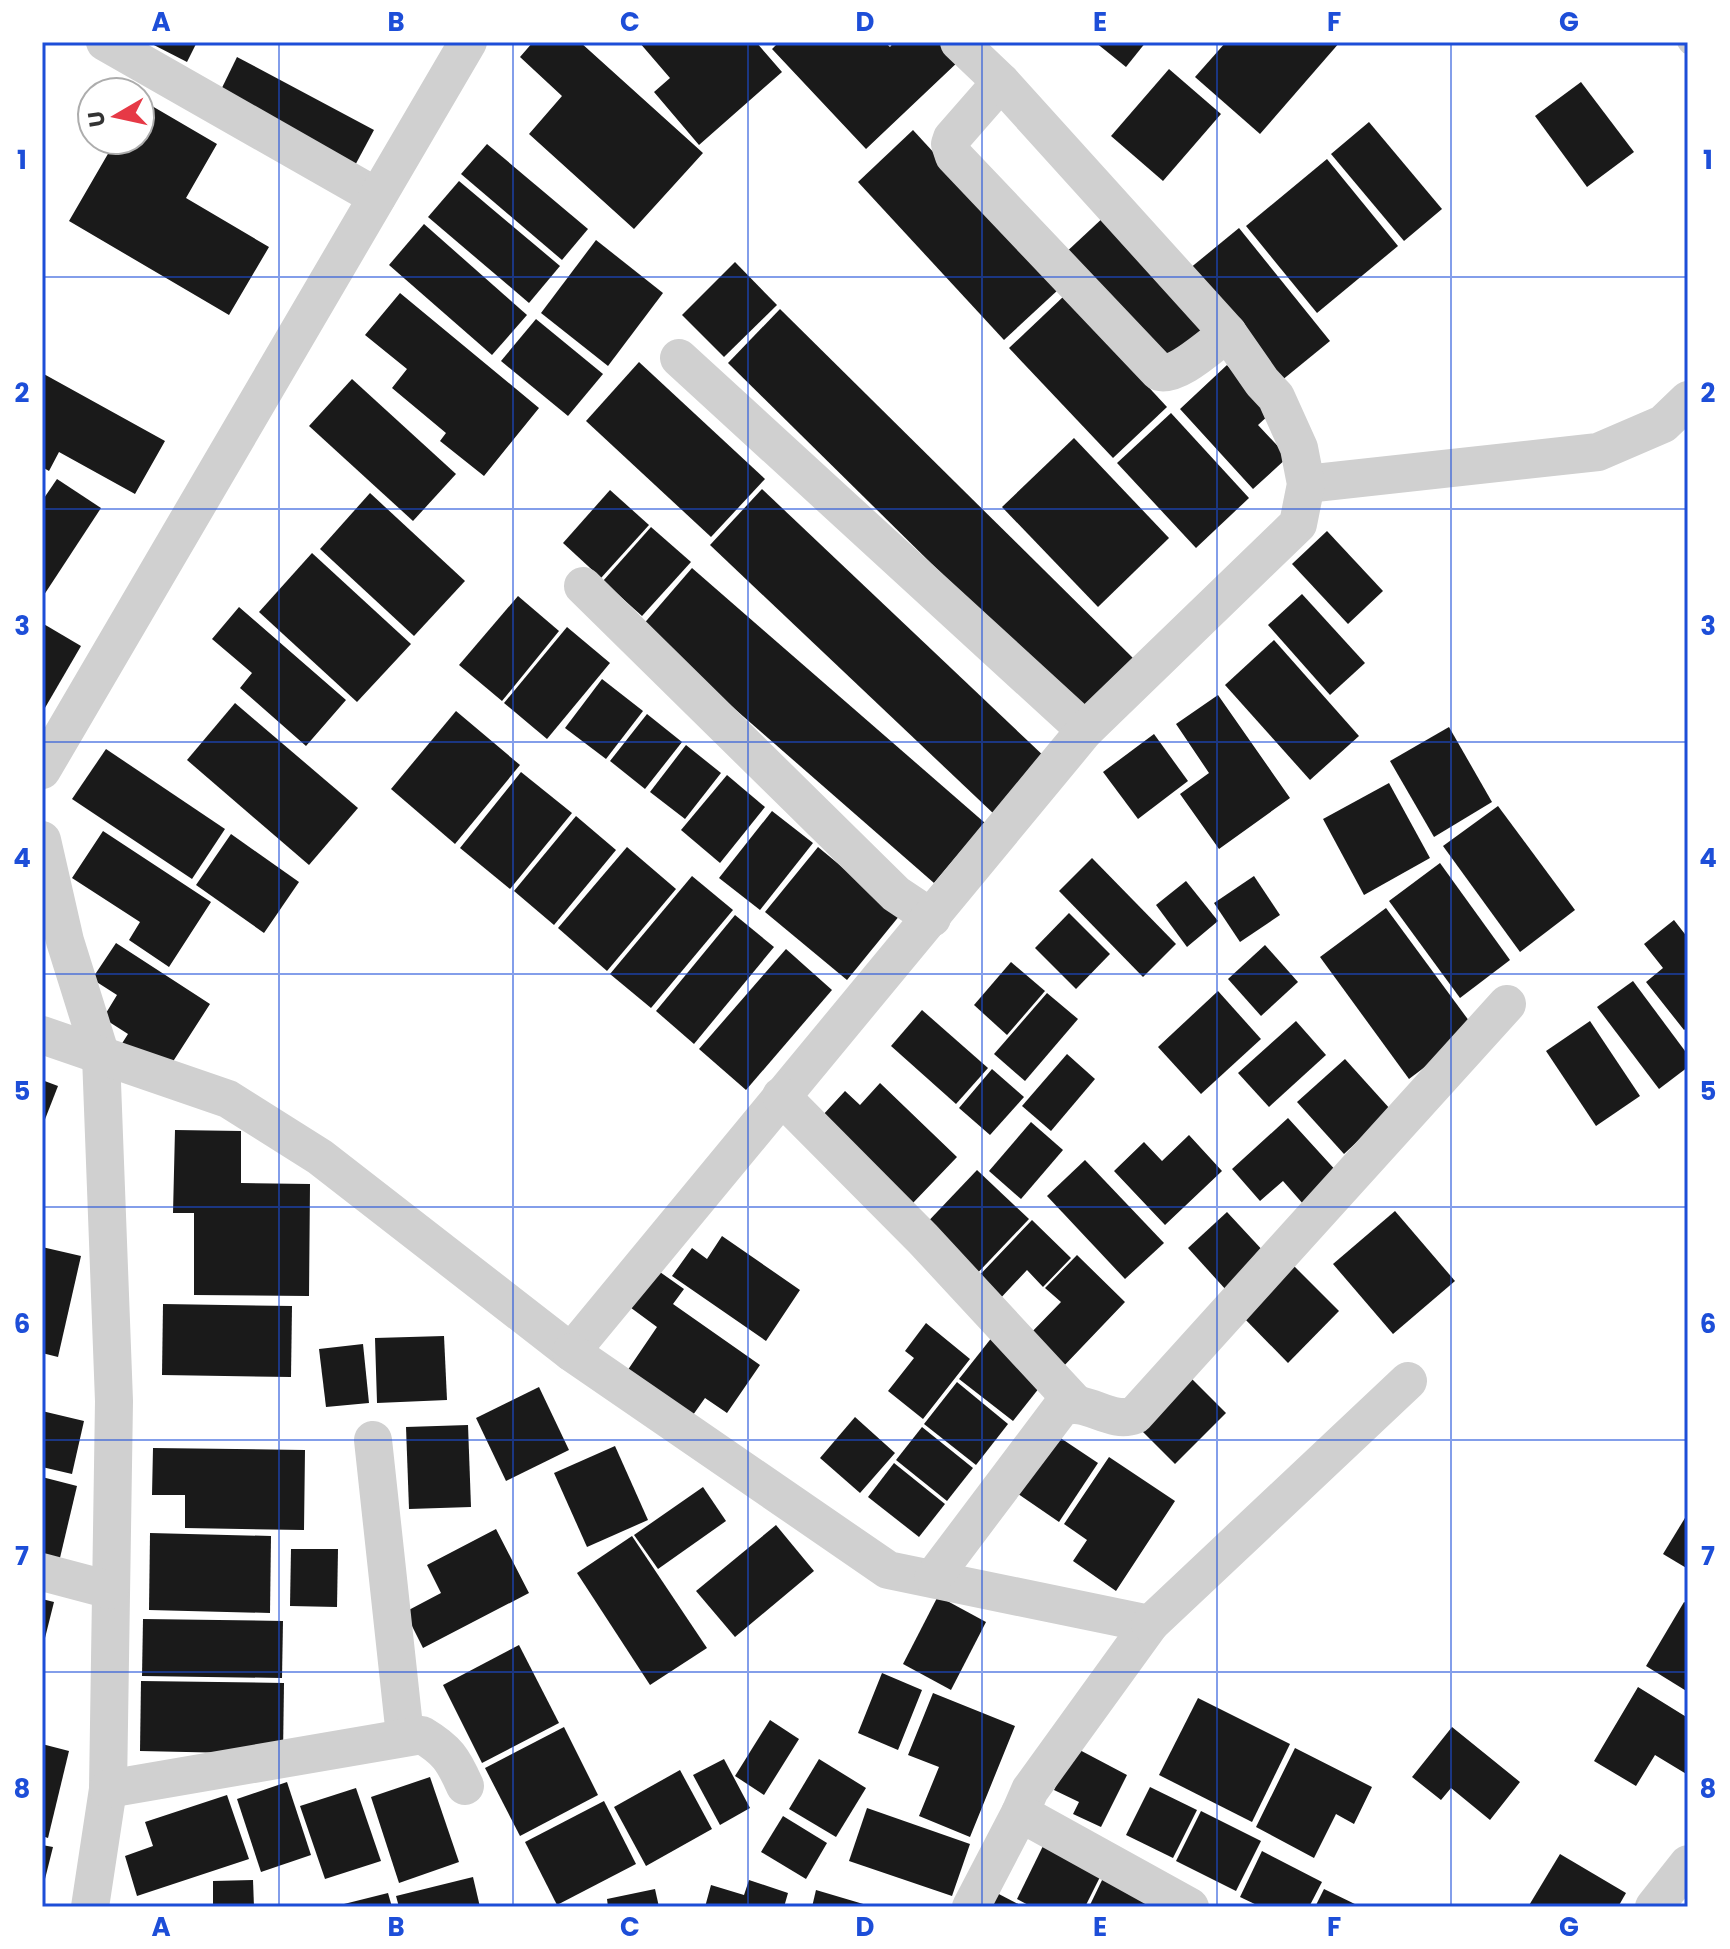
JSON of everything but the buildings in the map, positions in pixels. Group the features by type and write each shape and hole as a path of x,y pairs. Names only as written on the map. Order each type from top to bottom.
{"street":[{"path":"105,42 377,197"},
{"path":"42,770 468,42"},
{"path":"571,1352 1085,730 1298,524 1306,484 1299,448 1276,397 1228,333 1001,82 959,42"},
{"path":"1001,82 952,138 950,144 954,156 1159,372 1164,374 1176,370 1228,333"},
{"path":"679,358 1085,730"},
{"path":"1306,484 1598,452 1663,424 1688,400"},
{"path":"583,586 896,894 932,918"},
{"path":"42,840 65,941 101,1056 114,1401 108,1789 90,1907"},
{"path":"781,1096 923,1239 1075,1403 1119,1419 1135,1415 1507,1004"},
{"path":"42,1035 228,1099 320,1157 571,1352 888,1570 1150,1624"},
{"path":"971,1907 1030,1790 1150,1624 1408,1381"},
{"path":"933,1578 1061,1408 1075,1403"},
{"path":"373,1440 405,1736"},
{"path":"42,1572 110,1590"},
{"path":"108,1789 422,1735 444,1749 465,1786"},
{"path":"1020,1813 1175,1903"},
{"path":"1654,1907 1688,1864"}]}
